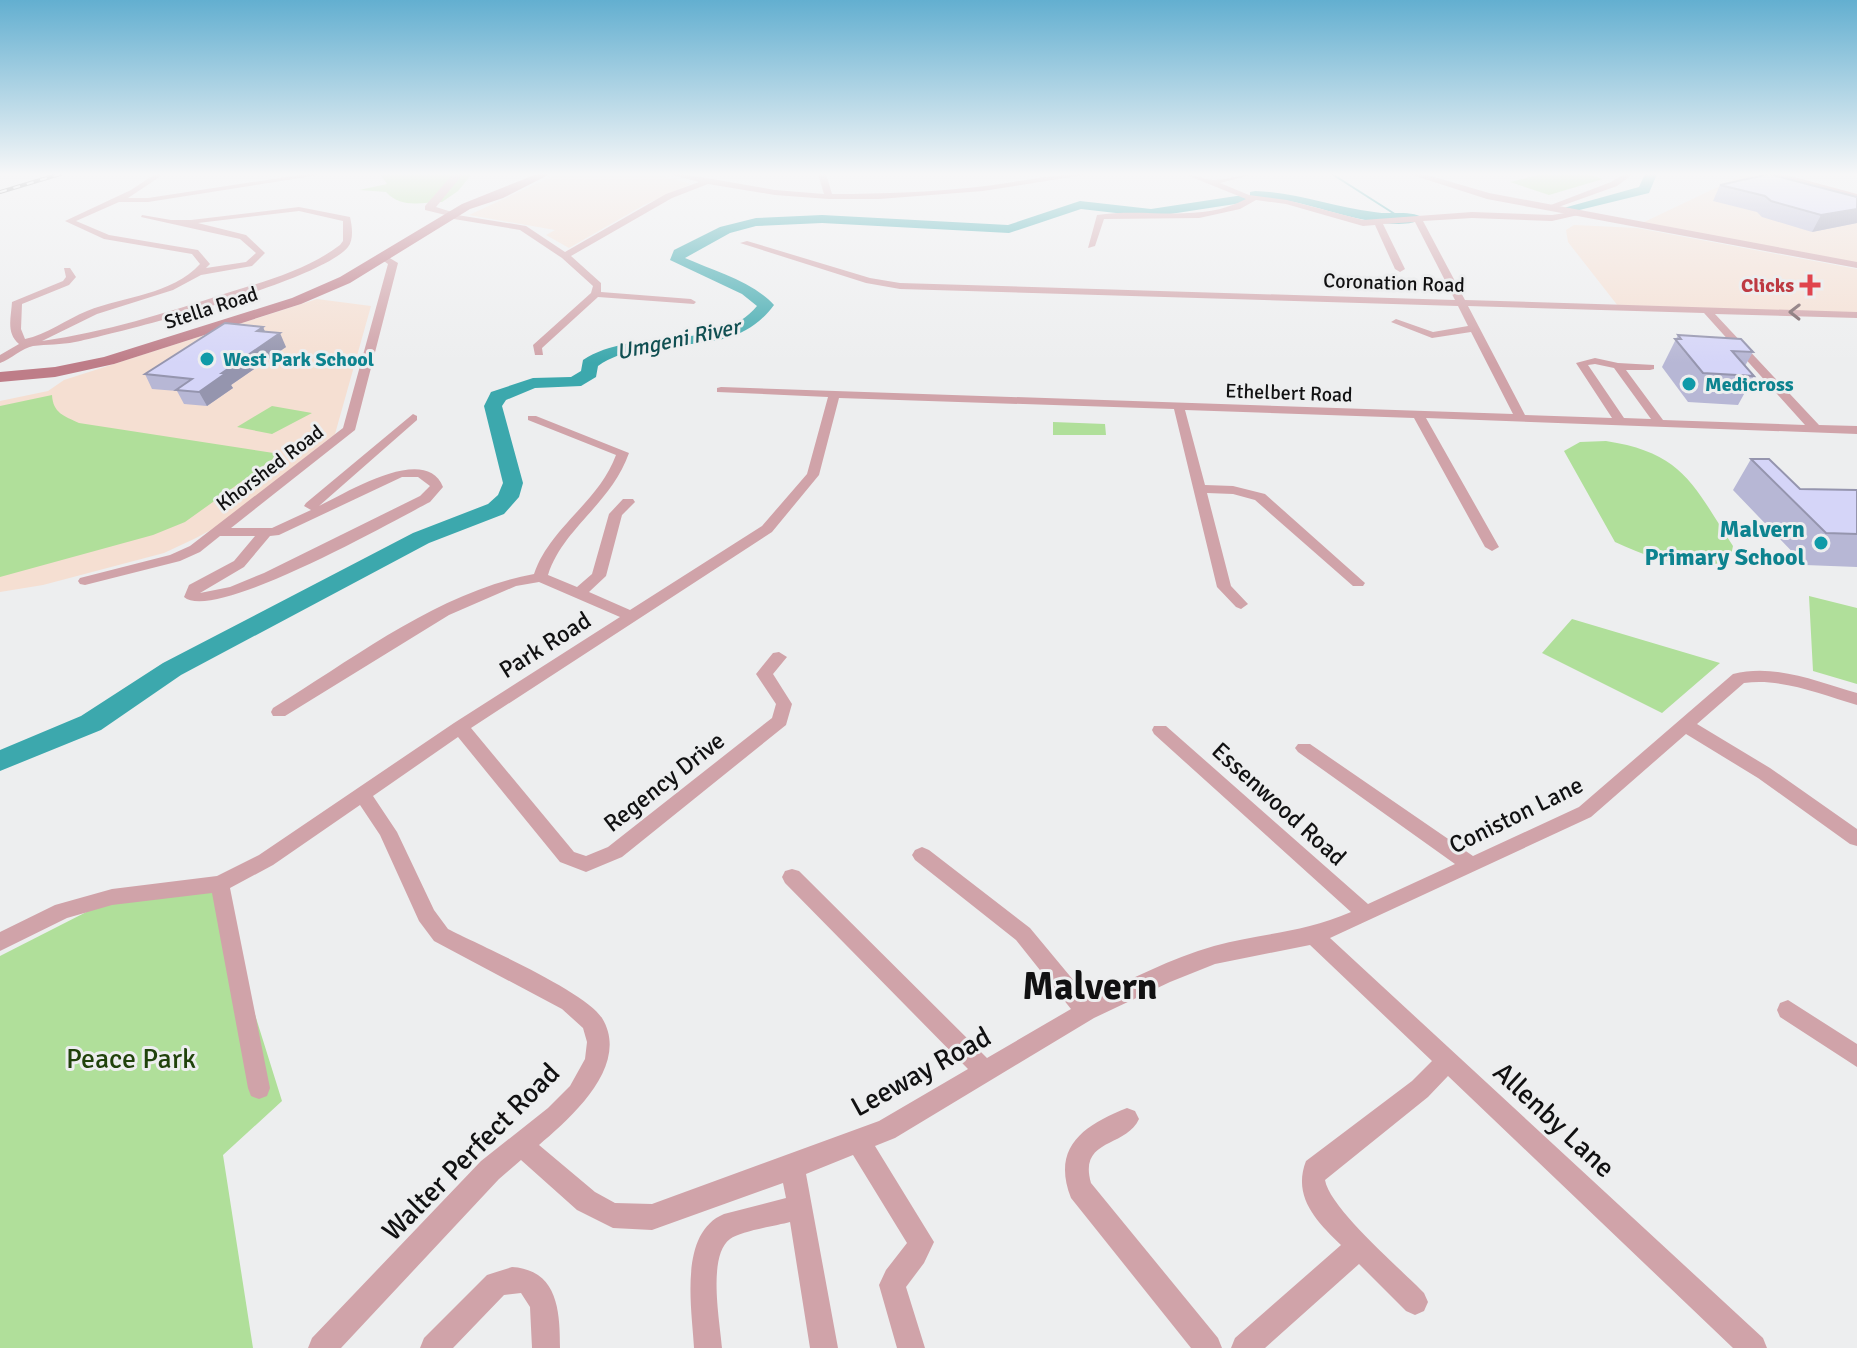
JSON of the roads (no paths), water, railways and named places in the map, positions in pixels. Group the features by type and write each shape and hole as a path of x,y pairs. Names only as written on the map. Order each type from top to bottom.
{"main road":[{"name":"Stella Road","path":"0,377 61,371 128,355 303,298 383,257 413,237"}],"street":[{"path":"107,237 195,252 205,264 200,272"},
{"path":"0,360 97,311 182,283 200,272 254,261 261,253 248,239 241,237"},
{"path":"67,270 71,277 66,283 17,302 16,335 27,344 71,340 245,291 314,266 347,241 347,237"},
{"path":"536,237 565,256 598,285 596,294 537,347 539,353"},
{"path":"565,256 598,237"},
{"path":"1091,246 1094,237"},
{"path":"1385,237 1400,269"},
{"path":"1427,237 1521,419"},
{"path":"1705,237 1857,265"},
{"name":"Coronation Road","path":"744,243 884,284 954,291 1857,315"},
{"name":"Khorshed Road","path":"85,581 175,558 219,532 349,430 393,263 383,257"},
{"path":"596,294 691,302"},
{"path":"1706,310 1815,428"},
{"path":"1396,322 1432,335 1475,328"},
{"path":"1621,422 1581,363 1595,361 1618,366 1650,367"},
{"path":"1618,366 1660,424"},
{"name":"Ethelbert Road","path":"721,390 1857,430"},
{"name":"Park Road","path":"0,942 62,911 112,897 220,884 254,868 460,727 752,541 783,513 813,475 834,396"},
{"path":"1179,408 1224,587 1241,604"},
{"path":"1419,416 1492,547"},
{"path":"292,524 413,418"},
{"path":"532,418 623,453 606,490 556,546 540,577"},
{"path":"219,532 265,533 292,524 341,498 400,473 421,473 436,483 437,487 425,499 254,584 209,600 191,597 194,588 239,564 265,533"},
{"path":"1200,489 1244,491 1260,497 1358,583"},
{"path":"578,594 599,576 616,514 628,502"},
{"path":"279,712 456,607 513,581 540,577 633,617"},
{"name":"Regency Drive","path":"460,727 567,857 586,864 615,852 780,721 784,704 764,674 779,657"},
{"name":"Coniston Lane","path":"1314,936 1585,812 1739,678 1754,675 1857,699"},
{"path":"1685,725 1764,773 1857,839"},
{"name":"Essenwood Road","path":"1160,730 1366,914"},
{"path":"1304,748 1470,864"},
{"name":"Walter Perfect Road","path":"322,1348 490,1170 578,1094 596,1061 598,1042 593,1023 570,1002 441,935 426,915 388,832 362,793"},
{"path":"922,855 1023,934 1086,1011"},
{"path":"792,877 986,1072"},
{"path":"220,884 259,1088"},
{"name":"Leeway Road","path":"520,1144 586,1201 613,1215 652,1217 887,1130 1086,1011 1214,955 1314,936"},
{"name":"Allenby Lane","path":"1314,936 1753,1348"},
{"path":"1788,1010 1857,1057"},
{"path":"1415,1302 1316,1196 1312,1176 1420,1089 1447,1061"},
{"path":"1127,1119 1081,1148 1074,1159 1074,1173 1080,1189 1208,1348"},
{"path":"859,1142 921,1242 916,1258 898,1273 892,1285 911,1348"},
{"path":"793,1167 824,1348"},
{"path":"708,1348 705,1263 716,1234 724,1227 801,1207"},
{"path":"1245,1348 1360,1246"},
{"path":"434,1348 496,1284 509,1279 522,1279 536,1288 544,1302 546,1348"}],"waterway":[{"name":"Umgeni River","path":"0,761 91,723 172,669 421,538 496,509 508,497 513,483 493,406 498,396 533,383 575,382 590,373 589,364 607,352 629,346 708,338 732,332 752,322 766,305 748,291 677,260 679,253 711,237"}],"place":[{"name":"Clicks","path":"1810,285"},
{"name":"West Park School","path":"207,359"},
{"name":"Medicross","path":"1689,384"},
{"name":"Malvern Primary School","path":"1821,543"}],"district":[{"name":"Malvern","path":"1090,986"}],"park label":[{"name":"Peace Park","path":"131,1059"}]}
